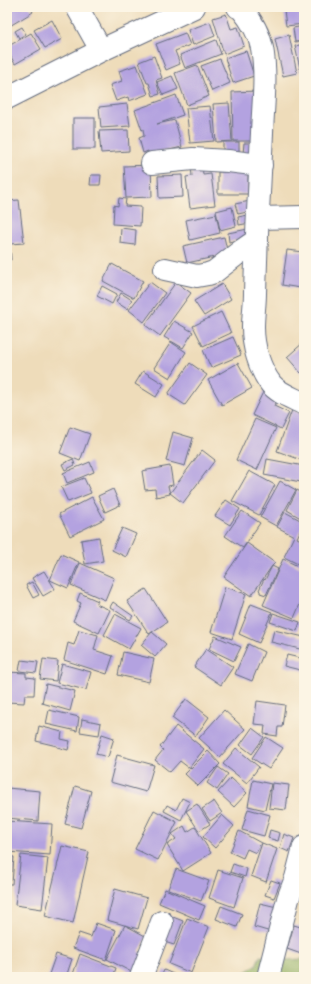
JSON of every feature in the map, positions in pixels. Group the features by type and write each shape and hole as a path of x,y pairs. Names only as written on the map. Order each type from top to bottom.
{"street":[{"path":"77,7 100,50"},
{"path":"7,98 100,50 194,7"},
{"path":"241,7 251,21 260,39 264,62 261,165 253,327 255,346 261,367 271,384 276,389 304,404"},
{"path":"152,162 193,159 261,165"},
{"path":"258,218 304,217"},
{"path":"165,269 197,276 208,274 214,272 257,240"},
{"path":"268,977 288,899 296,878 304,847"},
{"path":"141,977 162,922"}],"green space":[{"path":"260,956 281,960 304,959 304,977 240,977 256,965"}],"building":[{"path":"7,7 30,7 33,12 8,27"},
{"path":"304,7 304,24 286,26 284,10"},
{"path":"226,14 231,29 238,27 244,46 224,54 213,18"},
{"path":"52,20 62,39 45,48 34,30"},
{"path":"210,22 215,36 193,45 188,30"},
{"path":"304,26 304,41 295,42 293,28"},
{"path":"22,27 26,34 19,38 15,31"},
{"path":"31,33 41,49 15,64 7,50 7,47"},
{"path":"185,33 190,45 175,51 180,64 166,70 156,44"},
{"path":"289,35 297,73 283,76 275,39"},
{"path":"216,40 221,54 185,68 180,55"},
{"path":"304,44 304,73 301,73 295,46"},
{"path":"246,51 254,76 233,83 225,58"},
{"path":"154,56 162,78 156,80 160,94 153,96 149,83 147,83 139,62"},
{"path":"220,59 230,83 212,91 201,66"},
{"path":"137,65 148,94 129,101 128,97 116,101 110,85 122,81 119,71"},
{"path":"197,65 209,96 187,105 175,73"},
{"path":"172,76 178,89 163,95 157,82"},
{"path":"257,91 259,141 233,141 232,92"},
{"path":"176,95 183,115 157,124 175,120 182,147 149,155 148,151 143,153 139,138 144,136 143,129 142,130 135,110"},
{"path":"229,103 232,141 216,142 213,104"},
{"path":"127,104 130,126 101,128 99,107"},
{"path":"210,106 214,141 190,143 186,108"},
{"path":"73,118 95,118 95,149 73,149"},
{"path":"128,130 129,151 101,153 99,131"},
{"path":"223,142 239,142 239,154 223,154"},
{"path":"244,143 257,143 256,155 243,154"},
{"path":"202,164 203,175 211,174 215,205 190,208 186,177 192,176 191,166"},
{"path":"151,165 152,197 126,198 124,166"},
{"path":"218,172 248,173 248,194 218,194"},
{"path":"91,175 101,175 100,185 90,185"},
{"path":"182,175 183,197 159,198 158,176"},
{"path":"119,198 126,199 125,206 141,207 140,226 113,224 114,205 118,206"},
{"path":"19,200 24,243 10,244 11,260 7,260 7,201"},
{"path":"250,201 252,211 238,214 235,204"},
{"path":"232,207 236,226 220,230 216,211"},
{"path":"216,214 220,233 190,240 186,220"},
{"path":"248,215 250,223 239,225 238,217"},
{"path":"121,228 136,230 135,245 120,243"},
{"path":"248,229 250,237 229,242 228,233"},
{"path":"224,237 228,254 187,263 183,246"},
{"path":"287,250 304,252 300,288 282,285"},
{"path":"112,264 143,281 134,298 103,281"},
{"path":"150,282 165,293 144,322 129,310"},
{"path":"176,282 191,293 160,336 145,325"},
{"path":"222,284 231,299 204,316 194,301"},
{"path":"102,286 117,294 112,304 97,296"},
{"path":"121,293 132,300 127,309 116,302"},
{"path":"221,312 231,333 203,346 193,326"},
{"path":"174,321 193,332 183,348 164,337"},
{"path":"233,337 241,355 211,368 203,350"},
{"path":"171,342 186,352 170,378 154,368"},
{"path":"304,342 304,370 301,373 287,357"},
{"path":"190,363 207,375 185,405 168,394"},
{"path":"238,363 252,388 222,405 208,380"},
{"path":"143,371 164,384 156,397 135,384"},
{"path":"265,388 279,396 274,406 289,413 281,429 252,415"},
{"path":"292,410 304,414 304,461 277,451"},
{"path":"255,419 276,428 257,470 236,460"},
{"path":"70,427 90,434 80,461 60,453"},
{"path":"173,432 193,438 185,466 166,461"},
{"path":"202,450 215,460 183,503 170,493"},
{"path":"73,459 75,465 65,470 62,464"},
{"path":"267,459 304,466 301,482 264,475"},
{"path":"90,462 94,472 67,483 63,473"},
{"path":"170,466 173,485 168,486 170,494 156,497 155,489 145,490 142,471"},
{"path":"249,471 275,485 259,515 232,501"},
{"path":"84,478 91,493 68,502 61,487"},
{"path":"280,481 296,490 276,526 260,517"},
{"path":"113,489 120,505 105,512 98,496"},
{"path":"297,490 304,494 304,520 287,510"},
{"path":"92,497 104,519 70,536 59,514"},
{"path":"226,500 240,509 230,525 215,516"},
{"path":"242,511 260,523 243,548 225,536"},
{"path":"285,512 304,522 297,538 303,541 304,538 304,567 284,557 294,536 277,527"},
{"path":"122,528 136,534 126,557 112,550"},
{"path":"99,537 103,561 85,564 81,540"},
{"path":"247,543 275,563 251,596 224,577"},
{"path":"61,554 79,562 68,588 50,580"},
{"path":"283,559 304,569 304,595 294,618 263,605"},
{"path":"80,563 114,578 105,600 71,585"},
{"path":"272,566 278,569 266,595 260,593 259,590"},
{"path":"44,571 55,589 43,596 32,578"},
{"path":"32,582 39,595 33,598 26,585"},
{"path":"225,587 246,594 232,639 211,632"},
{"path":"146,589 167,622 149,634 127,601"},
{"path":"80,593 98,601 96,604 110,610 99,633 73,621 81,603 77,601"},
{"path":"113,602 133,616 130,620 110,607"},
{"path":"251,604 272,612 259,643 239,634"},
{"path":"273,613 300,622 297,631 270,622"},
{"path":"115,614 141,628 129,649 104,635"},
{"path":"79,630 98,635 94,650 113,656 107,674 64,660 68,643 74,645"},
{"path":"274,630 304,637 304,650 271,642"},
{"path":"152,632 166,644 155,657 141,645"},
{"path":"215,636 241,647 234,661 209,649"},
{"path":"248,644 264,652 252,681 235,674"},
{"path":"206,649 233,667 221,685 194,667"},
{"path":"123,652 154,659 149,682 118,675"},
{"path":"287,655 304,659 304,671 284,666"},
{"path":"43,659 58,661 56,681 40,679"},
{"path":"21,660 38,662 36,673 19,671"},
{"path":"62,664 91,672 86,690 57,683"},
{"path":"7,672 26,673 26,677 35,678 34,695 25,695 24,703 7,702"},
{"path":"46,684 75,691 70,711 42,703"},
{"path":"186,699 209,717 196,736 172,718"},
{"path":"257,701 285,705 282,727 278,727 277,736 264,734 265,725 254,724"},
{"path":"49,710 79,717 77,731 46,724"},
{"path":"224,710 245,729 220,757 199,738"},
{"path":"82,719 101,723 99,735 80,732"},
{"path":"39,726 62,732 61,739 70,741 68,750 36,741"},
{"path":"176,726 204,749 189,768 180,761 170,772 155,760 163,750 160,747"},
{"path":"252,728 264,737 252,754 240,745"},
{"path":"102,734 114,738 108,757 96,754"},
{"path":"266,737 283,748 269,769 252,758"},
{"path":"236,748 259,767 247,783 223,764"},
{"path":"208,751 220,764 198,786 185,774"},
{"path":"117,755 154,765 146,792 110,782"},
{"path":"218,767 228,774 217,790 207,783"},
{"path":"231,778 247,793 234,807 218,792"},
{"path":"253,780 271,784 265,810 248,806"},
{"path":"272,783 289,785 286,810 269,808"},
{"path":"75,786 91,791 81,828 65,824"},
{"path":"7,788 40,791 38,821 7,818"},
{"path":"182,798 190,802 181,820 164,811 167,805 176,810"},
{"path":"214,801 222,813 210,821 202,809"},
{"path":"197,804 210,824 199,831 186,811"},
{"path":"248,809 270,815 264,836 242,830"},
{"path":"154,810 177,822 158,860 135,849"},
{"path":"222,815 234,826 215,848 203,837"},
{"path":"7,821 52,824 50,855 7,852"},
{"path":"184,826 187,832 195,827 211,853 183,871 167,845 176,839 172,834"},
{"path":"270,830 280,833 278,841 268,838"},
{"path":"239,831 261,843 256,853 247,849 243,858 230,852"},
{"path":"284,834 294,838 289,852 280,848"},
{"path":"262,843 277,849 266,882 251,876"},
{"path":"62,846 89,852 73,923 45,916"},
{"path":"21,855 48,858 42,909 15,905"},
{"path":"7,856 14,857 12,884 7,884"},
{"path":"233,864 247,869 245,877 230,872"},
{"path":"176,869 209,881 201,901 168,889"},
{"path":"218,870 243,878 234,907 209,898"},
{"path":"271,880 280,883 274,898 265,895"},
{"path":"115,889 147,898 138,929 107,920"},
{"path":"165,889 205,906 199,920 159,903"},
{"path":"260,903 277,907 271,932 254,927"},
{"path":"221,906 242,914 237,927 216,919"},
{"path":"168,915 183,921 174,945 158,940"},
{"path":"187,918 209,927 191,973 169,964"},
{"path":"96,923 116,930 106,960 73,948 79,933 91,937"},
{"path":"125,925 147,937 139,952 145,955 135,974 107,959"},
{"path":"294,925 304,928 304,955 287,949"},
{"path":"56,954 72,959 66,977 48,977"},
{"path":"80,954 116,968 113,977 72,977"},
{"path":"164,970 180,977 161,977"}]}
